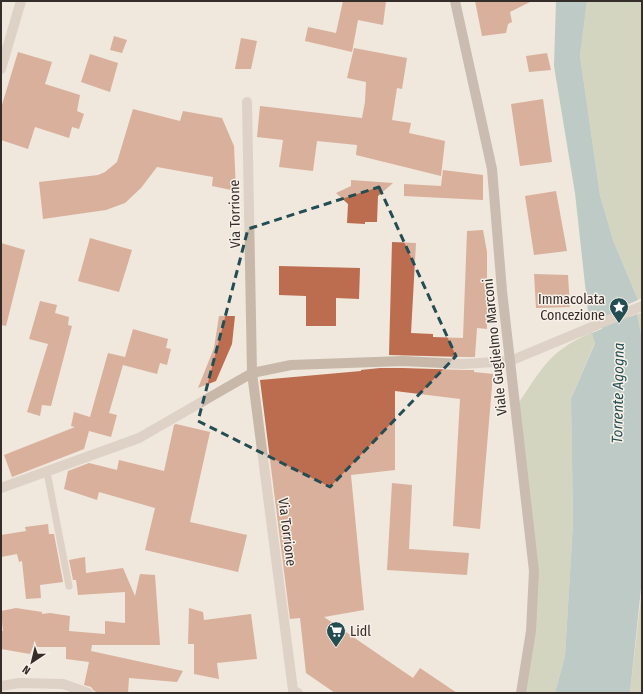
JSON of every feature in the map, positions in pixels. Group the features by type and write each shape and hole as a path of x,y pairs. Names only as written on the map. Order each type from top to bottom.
{"main road":[{"name":"Viale Guglielmo Marconi","path":"455,1 492,170 502,291 534,571 531,631 521,693"}],"street":[{"path":"1,69 22,1"},
{"name":"Via Torrione","path":"247,102 252,373 293,690 298,693"},
{"path":"1,488 139,438 252,373 291,365 403,361 463,364 510,361 642,306"},
{"path":"1,686 19,683 63,684 88,693"}],"lane":[{"path":"47,472 69,586"}],"highlighted area":[{"path":"379,187 456,356 330,487 198,421 248,229"}],"green space":[{"path":"587,1 642,1 642,298 638,300 613,240 600,195 580,56"},
{"path":"642,313 642,339 637,314"},
{"path":"592,332 595,342 571,399 573,523 565,656 555,693 521,693 534,571 515,408 548,361 569,344"},
{"path":"642,588 642,693 630,693"}],"water":[{"path":"556,1 587,1 580,56 600,195 613,240 638,300 619,308 615,303 610,305 609,313 589,321 575,193 554,66"},
{"path":"637,314 642,339 642,579 630,693 555,693 565,656 573,523 571,399 595,343 592,333"}],"building":[{"path":"343,1 386,1 383,25 358,20 352,52 305,41 308,27 336,33"},
{"path":"475,1 532,1 510,12 512,22 508,24 506,33 482,36"},
{"path":"114,36 127,40 122,53 110,50"},
{"path":"241,38 257,41 251,69 235,69"},
{"path":"354,48 407,58 402,89 397,88 392,120 411,123 409,133 445,141 441,176 356,155 357,145 317,141 313,171 279,167 283,140 257,137 260,106 362,118 365,102 366,82 347,78"},
{"path":"18,52 52,62 45,84 80,95 77,111 84,114 79,129 72,127 69,138 35,127 28,149 1,140 1,108"},
{"path":"547,53 551,70 529,72 526,56"},
{"path":"90,54 118,63 110,92 81,82"},
{"path":"543,99 552,162 520,166 511,104"},
{"path":"133,109 180,121 183,111 222,118 234,146 236,191 212,186 213,177 157,167 141,188 125,203 106,210 43,219 39,182 98,175 105,172 117,162"},
{"path":"443,170 483,175 483,200 404,196 404,184 441,186"},
{"path":"351,180 393,183 378,196 377,222 365,222 365,224 347,223 348,204 336,193 351,186"},
{"path":"556,191 567,251 534,255 525,196"},
{"path":"483,230 487,252 487,329 477,328 475,357 389,355 392,242 416,243 411,333 433,334 433,337 463,338 467,231"},
{"path":"90,238 132,250 119,292 78,281"},
{"path":"1,243 25,250 6,326 1,325"},
{"path":"279,266 360,268 359,299 336,298 336,326 306,326 306,296 279,295"},
{"path":"534,274 568,275 570,307 536,308"},
{"path":"40,301 57,305 55,313 69,317 68,325 72,326 51,406 42,405 40,416 27,412 48,344 29,339"},
{"path":"219,316 235,316 232,344 216,381 198,388 214,348"},
{"path":"133,329 168,339 166,348 171,349 167,365 160,363 157,374 123,365 109,413 117,415 111,437 89,431 84,449 12,477 4,455 75,427 71,426 74,412 90,417 108,353 125,357"},
{"path":"380,368 474,370 474,372 493,374 480,529 453,526 460,399 395,391 395,470 351,475 364,610 324,617 413,678 420,668 457,693 335,693 306,673 300,618 290,619 260,380"},
{"path":"176,424 210,432 190,522 247,535 238,572 145,550 155,508 99,492 97,500 64,489 68,471 89,463 117,470 119,460 164,471 174,425"},
{"path":"392,483 412,485 409,549 469,553 467,575 387,570"},
{"path":"48,524 49,534 54,534 63,582 40,585 41,598 26,599 22,561 19,562 17,554 1,557 1,535 26,531 25,527"},
{"path":"85,557 86,573 123,568 135,596 140,574 155,575 160,645 92,645 91,651 183,671 177,682 129,678 128,693 100,693 94,691 91,687 84,685 89,662 66,659 66,647 33,647 30,654 1,649 1,631 3,631 1,611 16,608 42,612 42,614 50,613 70,616 69,631 105,634 105,621 125,623 125,592 78,595 76,580 73,580 69,560"},
{"path":"189,608 203,612 204,620 251,614 257,659 217,663 219,679 194,674 194,644 188,644"}],"waterway":[{"name":"Torrente Agogna","path":"602,264 619,334 618,364"}],"place":[{"name":"Immacolata Concezione","path":"619,324"},
{"name":"Lidl","path":"336,648"}]}
